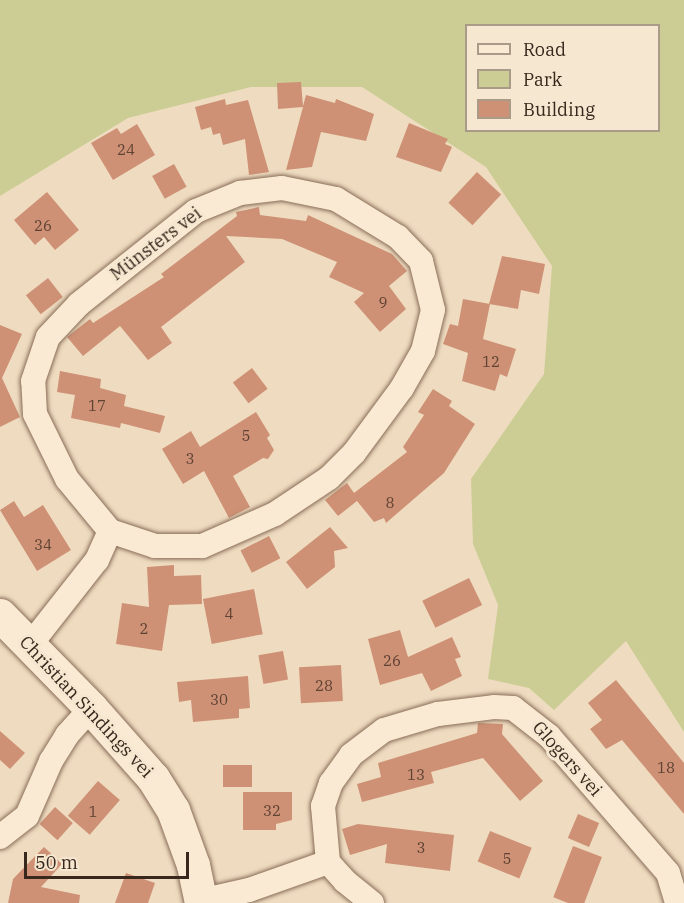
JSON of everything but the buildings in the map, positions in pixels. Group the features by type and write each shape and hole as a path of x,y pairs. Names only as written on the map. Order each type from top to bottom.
{"street":[{"name":"Münsters vei","path":"282,188 317,193 367,216 398,237 421,261 432,295 432,323 423,351 402,388 354,453 301,498 202,546 155,546 110,531 67,478 35,414 31,392 39,354 60,321 196,211 240,193 282,188"},
{"path":"30,645 97,560 110,531"},
{"name":"Christian Sindings vei","path":"0,615 91,708 153,778 173,810 193,865 201,902"},
{"path":"0,837 27,816 51,761 67,735 91,708"},
{"name":"Glogers vei","path":"328,862 323,806 331,783 351,755 384,730 438,714 513,708 549,736 668,873 677,903"},
{"path":"201,902 249,890 328,862 345,881 372,903"}],"green space":[{"path":"0,0 684,0 684,732 626,641 554,710 529,688 488,679 498,605 473,544 471,479 544,374 552,266 486,167 362,87 251,87 128,118 0,196"}]}
